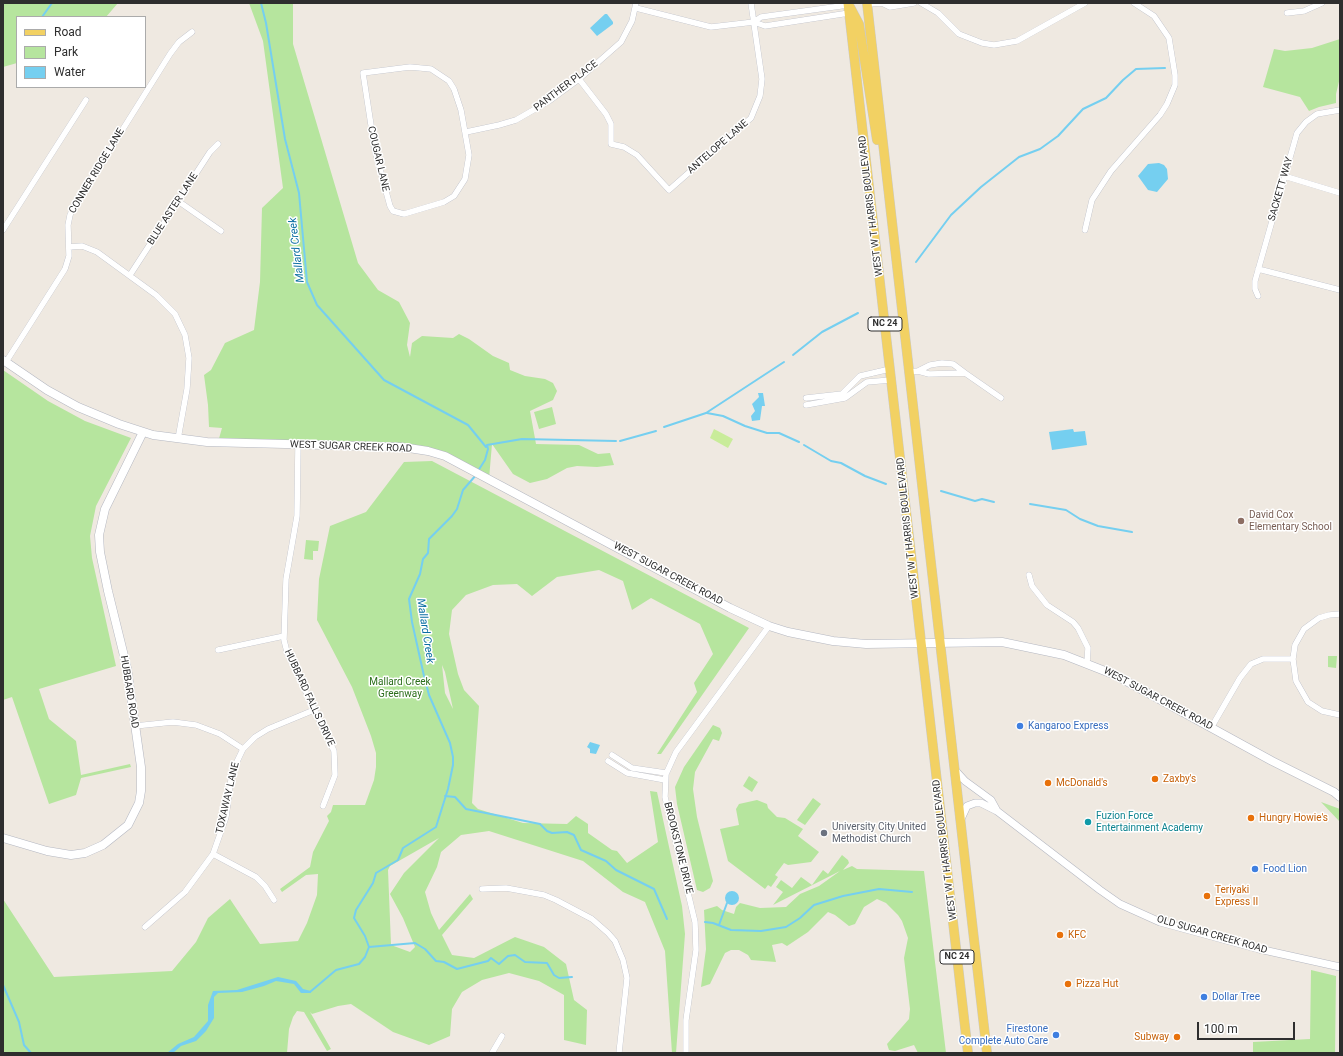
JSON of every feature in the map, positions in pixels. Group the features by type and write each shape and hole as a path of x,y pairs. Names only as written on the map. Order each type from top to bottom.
{"main road":[{"name":"WEST W T HARRIS BOULEVARD","path":"865,3 887,178 914,371 940,642 986,1053"},
{"name":"WEST W T HARRIS BOULEVARD","path":"848,7 968,1053"},
{"path":"848,7 859,24 877,142 887,178"},
{"name":"WEST SUGAR CREEK ROAD","path":"5,361 48,390 78,407 101,418 144,432 178,439 298,445 411,448 428,451 458,462 730,608 768,626 833,641 884,645 940,642 1009,643 1047,651 1087,663 1115,675 1292,772 1338,794"},
{"name":"HUBBARD ROAD","path":"3,838 47,851 71,855 85,854 113,838 128,825 139,802 141,791 141,767 127,668 108,591 100,552 99,535 105,509 144,432"}],"street":[{"name":"ANTELOPE LANE","path":"579,79 612,124 611,144 624,147 637,155 669,190 751,118 760,96 762,79 751,3"},
{"path":"865,3 882,3 890,7 914,3"},
{"path":"921,3 938,13 959,34 982,43 994,45 1017,41 1086,3"},
{"path":"1085,230 1089,209 1095,196 1111,171 1160,115 1172,94 1175,85 1174,66 1169,38 1154,16 1134,3"},
{"path":"1287,13 1304,11 1322,3"},
{"path":"636,6 705,26 722,26 754,22 765,26 848,7"},
{"name":"PANTHER PLACE","path":"466,132 516,120 538,109 579,79 620,42 632,21 636,6"},
{"path":"754,22 761,17 848,7"},
{"name":"CONNER RIDGE LANE","path":"5,361 65,270 69,256 68,225 70,214 170,54 179,42 192,32"},
{"name":"COUGAR LANE","path":"410,67 431,69 437,72 449,81 454,89 466,132 469,155 468,169 465,179 454,196 444,202 404,214 393,211 390,206 375,151 363,73 410,67"},
{"path":"3,230 86,100"},
{"name":"SACKETT WAY","path":"1258,296 1255,289 1258,269 1294,141 1301,127 1317,114 1325,111 1340,110"},
{"name":"BLUE ASTER LANE","path":"130,275 210,152 218,144"},
{"path":"1284,176 1340,193"},
{"path":"178,201 221,231"},
{"path":"69,247 87,248 130,275 166,304 175,314 185,335 189,358 178,439"},
{"path":"1258,269 1340,290"},
{"path":"914,371 930,365 953,364 1001,398"},
{"path":"806,398 842,394 860,376 890,368"},
{"path":"914,371 929,374 965,373"},
{"path":"806,405 845,398 867,382 891,380"},
{"name":"HUBBARD FALLS DRIVE","path":"298,445 297,516 286,579 284,636 287,652 334,751 336,775 323,806"},
{"path":"1029,575 1032,586 1047,605 1072,622 1078,628 1088,648 1087,663"},
{"path":"1340,614 1319,618 1304,628 1295,645 1293,659 1296,681 1308,702 1322,711 1340,715"},
{"name":"BROOKSTONE DRIVE","path":"686,1053 686,1020 696,950 695,922 692,904 667,807 665,780 666,773 676,752 768,626"},
{"path":"218,650 284,636"},
{"path":"1211,728 1240,678 1251,664 1263,659 1293,659"},
{"name":"TOXAWAY LANE","path":"145,927 185,892 213,854 226,817 232,772 243,749 255,737 268,729 314,710"},
{"path":"135,726 173,722 196,725 220,734 243,749"},
{"path":"612,755 632,768 666,773"},
{"path":"608,761 627,773 665,780"},
{"name":"OLD SUGAR CREEK ROAD","path":"954,769 965,781 991,800 997,811"},
{"name":"OLD SUGAR CREEK ROAD","path":"960,820 966,808 975,803 981,803 997,811 1100,890 1136,911 1160,922 1199,934 1340,967"},
{"path":"213,854 256,877 265,886 274,900"},
{"path":"482,889 506,888 544,895 592,919 615,941 623,960 626,978 619,1053"},
{"path":"492,1053 502,1036"}],"green space":[{"path":"3,3 118,3 107,16 16,16 16,63 3,67"},
{"path":"249,3 293,3 293,44 358,263 378,290 399,302 410,323 407,345 410,357 412,343 422,336 453,338 459,334 469,339 493,356 509,363 510,370 525,376 545,379 553,383 557,391 553,400 530,411 536,444 579,445 598,454 610,453 614,465 597,467 577,466 567,468 547,479 530,483 513,474 492,444 489,479 428,451 218,442 222,428 209,427 204,375 211,370 225,343 254,330 260,282 262,208 283,188 263,41"},
{"path":"1340,39 1340,77 1336,94 1336,103 1309,111 1300,97 1263,87 1274,49 1285,51 1312,48"},
{"path":"3,370 48,401 85,421 131,438 96,506 90,536 92,558 116,666 39,689 49,719 76,741 81,775 130,764 131,767 81,778 76,795 49,804 12,697 3,700"},
{"path":"552,407 556,424 539,429 534,412"},
{"path":"714,429 733,439 728,448 710,438"},
{"name":"Mallard Creek Greenway","path":"432,461 749,628 661,754 657,754 697,692 694,683 713,654 700,624 651,598 632,610 623,581 599,570 557,577 532,596 517,584 493,585 466,595 452,610 449,634 458,674 464,690 479,706 472,803 478,809 523,823 567,824 576,816 588,824 588,833 612,850 617,851 627,863 658,842 650,791 657,792 682,906 685,934 676,1053 672,1053 665,951 645,902 623,892 583,861 489,831 461,835 441,852 437,867 425,892 431,913 439,930 470,894 473,899 442,935 452,955 474,958 515,937 544,947 566,964 574,1000 587,1010 586,1045 564,1040 564,995 539,981 509,973 482,980 462,992 452,1009 450,1036 429,1045 393,1032 351,1004 338,1006 312,1014 310,1012 331,1049 327,1051 304,1012 297,1011 293,1017 289,1029 287,1053 3,1053 3,899 54,977 172,971 196,942 208,918 230,899 260,944 298,941 307,923 317,895 318,874 306,875 282,892 280,889 310,867 313,852 329,821 327,816 331,812 333,805 365,805 374,780 376,767 376,753 371,736 352,687 317,620 319,579 330,526 366,512 404,462","holes":["442,665 445,672 453,709 445,693","439,838 404,873 390,894 403,918 415,947 410,952 391,945 388,870 390,866"]},
{"path":"306,540 319,541 318,551 313,551 313,560 304,559"},
{"path":"1328,656 1337,656 1336,668 1328,667"},
{"path":"713,725 720,728 722,733 719,741 713,739 695,772 693,789 697,817 713,881 710,888 703,892 697,890 677,804 675,787 684,767"},
{"path":"749,776 758,782 752,792 743,786"},
{"path":"813,798 821,804 805,825 797,820"},
{"path":"757,800 767,804 768,808 777,817 785,818 803,829 798,836 819,852 811,862 788,865 784,863 775,875 778,877 771,887 768,885 765,889 728,861 720,829 739,825 736,809 739,804"},
{"path":"1321,802 1340,809 1340,822"},
{"path":"842,855 848,860 849,863 843,870 852,866 857,869 924,871 946,1053 918,1053 914,1045 895,1051 889,1050 887,1044 909,1019 910,1009 904,958 908,938 902,921 898,915 886,903 877,899 864,907 855,924 849,926 835,915 828,912 808,932 787,946 782,943 772,945 776,962 751,960 748,955 739,950 731,950 725,953 710,984 701,987 706,949 704,910 717,906 722,910 734,914 736,907 740,903 760,908 786,907 800,894 819,886 840,871 773,905 783,892 776,887 781,880 792,888 801,877 812,885 823,870 828,874"},
{"path":"1311,970 1336,976 1335,1053 1253,1053 1253,1042 1310,1039"}],"water":[{"path":"605,14 607,14 613,24 597,36 590,28"},
{"path":"1159,163 1164,165 1167,169 1168,179 1157,192 1148,190 1138,176 1148,164"},
{"path":"758,393 763,393 765,406 762,406 760,420 752,421 751,416 755,411 752,404 759,397"},
{"path":"1073,429 1074,432 1085,431 1087,445 1052,450 1049,432"},
{"path":"590,742 600,745 596,754 590,753 590,749 587,747"},
{"path":"729,891 735,891 739,895 739,901 735,905 729,905 725,901 725,895"},
{"path":"278,977 296,981 303,989 311,991 311,993 301,993 294,984 276,981 242,992 218,993 214,997 214,1018 206,1031 196,1041 181,1046 173,1053 167,1053 178,1044 194,1037 208,1021 208,1005 213,991 237,990"}],"waterway":[{"path":"43,16 52,3"},
{"name":"Mallard Creek","path":"261,3 266,23 285,139 299,193 307,282 317,305 384,380 468,425 486,447"},
{"path":"916,262 951,215 981,187 1019,157 1040,149 1058,136 1083,109 1106,98 1136,69 1165,68"},
{"path":"793,355 822,332 858,313"},
{"path":"664,427 706,413 784,362"},
{"path":"707,413 723,416 745,426 767,433 779,433 799,442"},
{"path":"620,441 656,431"},
{"path":"478,471 485,460 488,449 487,445 522,439 616,441"},
{"path":"804,445 831,461 841,463 865,476 886,484"},
{"name":"Mallard Creek","path":"310,992 336,970 359,964 365,957 369,947 365,936 354,918 356,910 373,883 376,873 398,860 403,848 436,827 448,789 453,765 453,757 450,743 429,695 412,622 409,599 420,574 423,559 428,553 429,539 452,516 457,509 463,490 476,475"},
{"path":"941,491 975,501 982,499 994,502"},
{"path":"1030,504 1066,510 1080,519 1098,526 1132,532"},
{"path":"445,796 455,797 466,809 540,824 547,831 552,833 567,832 574,835 581,850 606,861 616,870 654,889 667,919"},
{"path":"705,922 713,923 731,930 761,931 786,927 800,918 814,905 843,896 879,889 912,892"},
{"path":"719,925 727,903"},
{"path":"369,947 415,943 425,949 436,961 444,962 457,969 488,961 491,958 499,964 508,956 515,955 525,962 547,963 554,975 559,978 572,977"},
{"path":"3,985 19,1022 24,1045 31,1053"}],"place":[{"name":"David Cox Elementary School","path":"1241,521"},
{"name":"Kangaroo Express","path":"1020,726"},
{"name":"Zaxby's","path":"1155,779"},
{"name":"McDonald's","path":"1048,783"},
{"name":"Hungry Howie's","path":"1251,818"},
{"name":"Fuzion Force Entertainment Academy","path":"1088,822"},
{"name":"University City United Methodist Church","path":"824,833"},
{"name":"Food Lion","path":"1255,869"},
{"name":"Teriyaki Express II","path":"1207,896"},
{"name":"KFC","path":"1060,935"},
{"name":"Pizza Hut","path":"1068,984"},
{"name":"Dollar Tree","path":"1204,997"},
{"name":"Firestone Complete Auto Care","path":"1056,1035"},
{"name":"Subway","path":"1177,1037"}]}
